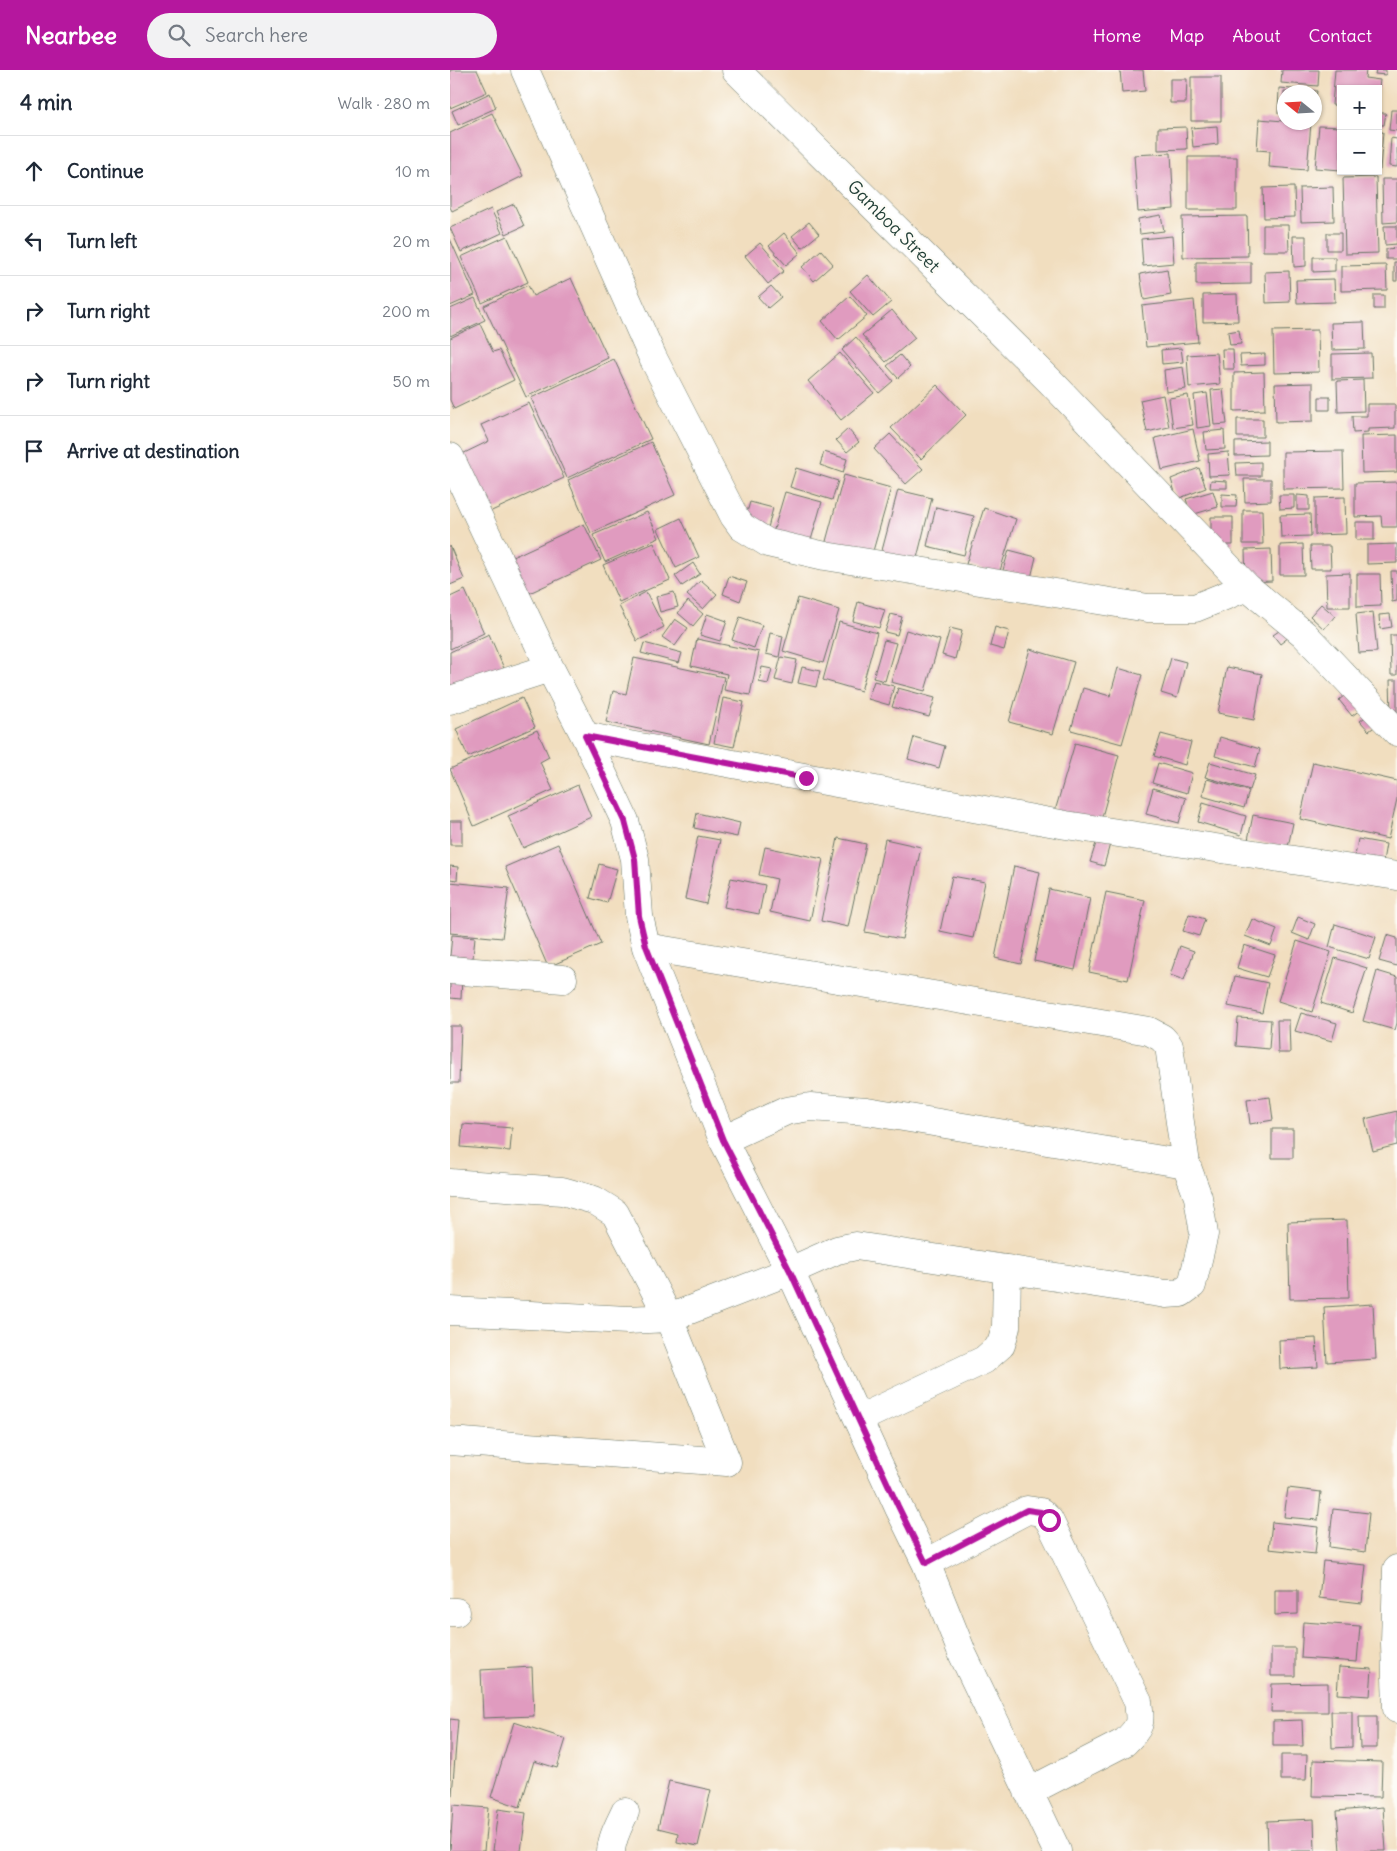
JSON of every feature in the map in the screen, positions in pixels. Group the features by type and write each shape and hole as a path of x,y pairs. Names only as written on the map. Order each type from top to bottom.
{"street":[{"path":"525,70 653,358 734,516 742,527 768,543 825,556 1148,608 1195,608 1247,587"},
{"name":"Gamboa Street","path":"736,70 1052,383 1247,587 1304,634 1397,732"},
{"path":"450,457 625,821 635,859 639,916 646,946 723,1140 790,1271 926,1563 963,1655 1057,1851"},
{"path":"450,700 550,668"},
{"path":"585,736 1066,825 1397,876"},
{"path":"450,1311 628,1320 669,1318 790,1271 837,1250 856,1246 1166,1294 1181,1293 1192,1284 1204,1234 1198,1197 1186,1164 1169,1046 1162,1038 1149,1031 646,946"},
{"path":"450,970 563,979"},
{"path":"723,1140 786,1111 810,1107 867,1111 1186,1164"},
{"path":"450,1183 562,1191 594,1200 614,1213 669,1318 727,1462 450,1441"},
{"path":"859,1419 984,1360 1001,1345 1006,1327 1007,1270"},
{"path":"926,1563 1027,1510 1041,1512 1049,1520 1138,1702 1140,1718 1137,1730 1125,1742 1028,1792"},
{"path":"1397,1569 1397,1709"},
{"path":"612,1851 616,1829 625,1812"}],"building":[{"path":"450,70 477,70 487,92 450,108"},
{"path":"1120,70 1143,70 1145,91 1122,93"},
{"path":"1282,70 1319,70 1318,85 1281,83"},
{"path":"1335,70 1366,70 1365,78 1380,80 1379,85 1337,85 1337,106 1332,105"},
{"path":"1376,70 1386,70 1386,75 1375,74"},
{"path":"1191,77 1221,77 1221,121 1191,121"},
{"path":"1170,79 1187,79 1186,103 1170,103"},
{"path":"490,93 496,108 458,125 452,111"},
{"path":"1391,110 1397,110 1397,131 1389,130"},
{"path":"492,113 523,176 452,211 450,207 450,133"},
{"path":"1382,113 1386,113 1384,125 1382,125"},
{"path":"1259,119 1277,120 1277,130 1310,130 1307,170 1269,167 1270,151 1257,150"},
{"path":"1217,126 1218,144 1193,147 1191,128"},
{"path":"1322,126 1337,127 1337,170 1315,168 1319,130 1322,130"},
{"path":"1186,127 1187,149 1158,150 1158,128"},
{"path":"1391,138 1397,139 1397,167 1389,166"},
{"path":"1171,153 1174,209 1138,212 1134,155"},
{"path":"1188,157 1237,157 1237,210 1188,210"},
{"path":"1376,177 1378,253 1345,254 1343,178"},
{"path":"1382,179 1397,179 1397,222 1383,223"},
{"path":"1294,187 1295,217 1264,218 1263,188"},
{"path":"1333,187 1334,221 1301,222 1300,188"},
{"path":"514,204 524,226 506,234 496,212"},
{"path":"491,209 502,233 461,252 450,228"},
{"path":"1161,215 1164,231 1140,234 1138,219"},
{"path":"1247,216 1248,256 1183,257 1182,217"},
{"path":"809,222 819,234 802,248 792,236"},
{"path":"1263,225 1288,225 1289,251 1263,251"},
{"path":"1384,226 1397,226 1397,244 1385,245"},
{"path":"784,233 800,253 786,265 769,246"},
{"path":"1327,233 1341,233 1341,250 1327,250"},
{"path":"507,236 528,282 482,303 461,257"},
{"path":"1172,236 1174,263 1143,266 1141,239"},
{"path":"1293,236 1306,236 1306,266 1294,267"},
{"path":"450,239 475,295 450,306"},
{"path":"760,243 784,271 768,284 745,256"},
{"path":"1397,248 1397,259 1386,259 1386,249"},
{"path":"821,250 833,264 814,281 802,267"},
{"path":"1313,257 1335,257 1335,271 1313,272"},
{"path":"1196,262 1251,262 1251,284 1196,285"},
{"path":"1394,262 1397,262 1397,281 1394,281"},
{"path":"1386,265 1387,290 1341,291 1341,266"},
{"path":"1167,269 1171,295 1144,300 1140,274"},
{"path":"1289,271 1290,302 1266,303 1265,272"},
{"path":"868,275 891,302 873,317 850,291"},
{"path":"571,278 608,358 526,397 484,306 528,285 533,296"},
{"path":"1334,279 1335,302 1297,303 1296,280"},
{"path":"771,286 781,297 768,308 758,297"},
{"path":"1237,294 1238,321 1203,322 1203,295"},
{"path":"1374,295 1384,295 1384,309 1374,309"},
{"path":"850,296 867,316 838,340 822,321"},
{"path":"475,298 485,320 450,336 450,309"},
{"path":"1194,300 1198,342 1146,347 1142,306"},
{"path":"892,310 915,338 886,362 862,335"},
{"path":"1364,322 1365,349 1332,350 1331,323"},
{"path":"480,324 493,352 499,350 514,380 454,409 450,400 450,338"},
{"path":"1239,330 1241,344 1230,345 1228,332"},
{"path":"1318,330 1319,372 1274,373 1273,331"},
{"path":"856,337 893,381 879,393 842,350"},
{"path":"1181,348 1183,362 1162,364 1161,350"},
{"path":"1222,349 1233,349 1234,369 1223,369"},
{"path":"840,353 874,393 841,420 808,381"},
{"path":"1217,353 1220,384 1189,387 1187,355"},
{"path":"1371,353 1372,378 1332,379 1332,354"},
{"path":"1265,354 1265,365 1241,366 1240,355"},
{"path":"900,355 910,367 898,378 887,366"},
{"path":"614,359 651,439 567,478 531,398"},
{"path":"1183,367 1186,389 1166,392 1164,370"},
{"path":"1264,372 1265,410 1234,411 1234,373"},
{"path":"1363,380 1364,411 1338,412 1337,381"},
{"path":"1313,383 1313,421 1276,422 1275,384"},
{"path":"937,385 966,415 921,459 891,428"},
{"path":"1223,389 1227,424 1214,425 1211,390"},
{"path":"1207,393 1211,426 1197,428 1194,395"},
{"path":"1163,395 1169,427 1147,432 1140,400"},
{"path":"1188,395 1193,425 1173,428 1169,398"},
{"path":"1319,397 1330,397 1330,410 1319,410"},
{"path":"529,403 564,478 485,514 458,456 489,441 481,425"},
{"path":"1367,404 1395,404 1395,428 1368,429 1368,432 1353,433 1352,416 1367,416"},
{"path":"1237,419 1263,419 1263,437 1237,437"},
{"path":"848,429 859,442 847,452 836,440"},
{"path":"1193,429 1200,461 1162,470 1155,438"},
{"path":"1224,430 1225,449 1206,450 1204,432"},
{"path":"890,434 923,469 906,484 874,449"},
{"path":"1397,435 1397,472 1362,473 1361,436"},
{"path":"1267,441 1267,455 1235,456 1235,442"},
{"path":"651,442 675,495 591,533 568,480"},
{"path":"1343,451 1344,488 1283,489 1283,452"},
{"path":"824,452 847,459 843,473 820,465"},
{"path":"1228,452 1230,475 1209,476 1208,454"},
{"path":"1261,462 1261,476 1237,476 1236,463"},
{"path":"796,468 838,481 832,500 790,487"},
{"path":"1199,468 1206,488 1177,499 1171,479"},
{"path":"844,475 891,488 871,558 825,545"},
{"path":"1244,479 1271,479 1271,501 1245,502"},
{"path":"1211,480 1227,481 1227,488 1210,488"},
{"path":"1397,482 1397,527 1382,527 1381,516 1355,517 1355,483"},
{"path":"898,490 932,498 915,566 880,558"},
{"path":"1213,491 1218,507 1191,515 1186,499"},
{"path":"785,492 822,502 809,547 772,536"},
{"path":"1222,494 1237,495 1236,507 1222,507"},
{"path":"1279,495 1294,495 1294,508 1280,509"},
{"path":"1297,495 1309,496 1309,510 1297,510"},
{"path":"1345,497 1346,534 1315,535 1315,498"},
{"path":"750,502 773,508 767,532 743,526"},
{"path":"936,507 974,516 964,555 927,546"},
{"path":"984,508 1016,519 999,574 966,564"},
{"path":"1243,510 1262,510 1263,544 1243,544"},
{"path":"647,512 659,538 605,562 593,535"},
{"path":"1310,514 1311,536 1281,537 1280,515"},
{"path":"1211,517 1233,517 1233,545 1211,545"},
{"path":"681,518 699,557 676,568 658,529"},
{"path":"1356,522 1374,522 1374,540 1356,540"},
{"path":"584,524 601,560 523,596 506,560"},
{"path":"654,543 670,580 619,602 603,565"},
{"path":"1303,544 1304,575 1280,575 1280,545"},
{"path":"1397,544 1397,563 1367,564 1367,545"},
{"path":"450,546 464,579 450,585"},
{"path":"1310,546 1330,546 1331,569 1311,569"},
{"path":"1271,549 1272,581 1246,582 1245,550"},
{"path":"1009,550 1036,557 1031,578 1003,570"},
{"path":"693,563 700,574 682,586 675,576"},
{"path":"1391,571 1397,571 1397,601 1392,602"},
{"path":"1350,573 1350,607 1327,607 1326,574"},
{"path":"1357,574 1380,574 1381,606 1357,607"},
{"path":"729,576 747,582 740,601 723,594"},
{"path":"701,580 717,594 703,609 687,595"},
{"path":"465,590 484,633 450,649 450,597"},
{"path":"646,592 664,627 637,641 619,606"},
{"path":"674,592 678,607 660,612 656,597"},
{"path":"798,598 839,610 823,663 783,651"},
{"path":"688,601 703,614 693,626 678,613"},
{"path":"858,602 885,610 879,628 853,621"},
{"path":"1321,604 1335,616 1324,629 1310,616"},
{"path":"1373,612 1377,652 1359,653 1356,614"},
{"path":"707,614 727,621 720,641 700,635"},
{"path":"891,614 902,617 897,635 885,632"},
{"path":"1390,614 1392,627 1380,629 1379,615"},
{"path":"740,617 762,625 754,648 732,640"},
{"path":"675,619 688,628 675,646 662,637"},
{"path":"839,622 877,633 861,691 823,680"},
{"path":"1288,625 1293,634 1280,644 1273,635"},
{"path":"995,627 1009,631 1004,650 990,646"},
{"path":"950,628 962,631 955,659 942,655"},
{"path":"906,630 940,640 925,691 891,682"},
{"path":"770,633 783,636 779,657 766,654"},
{"path":"489,634 506,673 455,696 450,684 450,652"},
{"path":"1390,635 1397,635 1397,675 1391,675"},
{"path":"697,639 759,652 750,695 724,690 727,674 691,666"},
{"path":"884,640 896,643 885,681 873,678"},
{"path":"644,643 682,653 679,663 641,653"},
{"path":"1030,649 1074,662 1053,734 1009,722"},
{"path":"781,657 797,660 792,684 775,680"},
{"path":"634,658 724,677 709,744 606,722 613,691 626,694"},
{"path":"1171,658 1186,662 1177,698 1161,693"},
{"path":"762,667 772,669 768,684 759,682"},
{"path":"802,667 820,671 816,687 798,683"},
{"path":"1227,667 1262,674 1254,720 1218,713"},
{"path":"1118,668 1142,675 1122,744 1071,730 1083,688 1110,696"},
{"path":"1390,680 1397,680 1397,714 1391,714"},
{"path":"874,681 894,686 889,705 868,699"},
{"path":"898,688 935,698 929,717 892,707"},
{"path":"1351,690 1365,706 1352,716 1339,700"},
{"path":"522,698 535,727 468,757 456,729"},
{"path":"723,698 744,702 734,747 714,743"},
{"path":"1368,715 1377,725 1369,731 1360,721"},
{"path":"537,730 549,757 540,762 553,790 474,826 450,769"},
{"path":"1161,734 1191,742 1185,765 1154,756"},
{"path":"914,737 945,746 939,768 908,759"},
{"path":"1220,737 1260,749 1255,767 1215,756"},
{"path":"1075,743 1119,755 1100,824 1055,811"},
{"path":"1210,762 1255,775 1250,790 1205,777"},
{"path":"1313,762 1397,781 1397,799 1388,839 1300,819"},
{"path":"1158,763 1192,773 1187,793 1152,783"},
{"path":"1207,779 1249,791 1244,808 1202,796"},
{"path":"578,785 591,817 523,848 508,816"},
{"path":"1153,788 1186,798 1179,823 1146,814"},
{"path":"1203,803 1246,816 1241,835 1198,822"},
{"path":"697,813 740,823 737,837 694,828"},
{"path":"1253,815 1293,823 1288,847 1248,840"},
{"path":"450,821 462,821 462,845 450,845"},
{"path":"698,836 720,840 706,904 685,899"},
{"path":"1098,837 1111,840 1104,866 1090,862"},
{"path":"838,838 866,844 848,927 821,921"},
{"path":"885,839 921,847 902,939 865,932"},
{"path":"1358,839 1386,844 1382,867 1354,862"},
{"path":"558,844 601,944 548,967 505,867"},
{"path":"765,847 823,859 810,921 770,912 777,879 759,875"},
{"path":"599,864 617,869 607,903 590,898"},
{"path":"450,866 458,867 457,880 450,879"},
{"path":"1014,866 1040,872 1021,964 995,958"},
{"path":"952,876 985,882 973,938 940,931"},
{"path":"731,878 765,885 759,914 724,907"},
{"path":"450,882 509,888 502,938 450,933"},
{"path":"1049,889 1090,898 1075,970 1034,961"},
{"path":"1106,892 1145,900 1128,980 1089,972"},
{"path":"1189,914 1205,919 1199,936 1183,931"},
{"path":"1298,917 1315,924 1309,940 1292,933"},
{"path":"1252,919 1277,929 1271,946 1245,936"},
{"path":"1335,924 1376,937 1369,959 1329,947"},
{"path":"452,935 475,937 473,958 450,956"},
{"path":"1387,935 1397,938 1397,966 1379,961"},
{"path":"1297,941 1331,952 1312,1012 1278,1001"},
{"path":"1244,945 1275,955 1267,977 1237,968"},
{"path":"1180,946 1194,951 1184,980 1170,975"},
{"path":"1335,958 1367,968 1352,1013 1321,1003"},
{"path":"1377,971 1397,977 1397,1023 1395,1030 1363,1021"},
{"path":"450,976 462,977 461,999 450,998"},
{"path":"1235,976 1268,983 1262,1013 1228,1006"},
{"path":"1301,1013 1337,1023 1332,1041 1295,1031"},
{"path":"1238,1018 1271,1020 1269,1049 1236,1046"},
{"path":"1277,1020 1289,1020 1290,1053 1278,1053"},
{"path":"450,1026 461,1026 459,1083 450,1083"},
{"path":"1270,1097 1273,1120 1250,1124 1247,1100"},
{"path":"1397,1111 1397,1145 1373,1151 1365,1119"},
{"path":"463,1124 512,1128 510,1151 461,1147"},
{"path":"1272,1129 1293,1129 1293,1158 1272,1158"},
{"path":"1347,1220 1349,1298 1290,1299 1288,1222"},
{"path":"1373,1304 1376,1359 1327,1362 1324,1307"},
{"path":"1316,1338 1318,1367 1280,1369 1279,1340"},
{"path":"1288,1488 1321,1492 1318,1520 1284,1517"},
{"path":"1333,1509 1369,1513 1365,1552 1329,1547"},
{"path":"1272,1522 1318,1527 1315,1554 1269,1549"},
{"path":"1323,1561 1366,1565 1362,1603 1319,1598"},
{"path":"1275,1590 1298,1590 1298,1614 1275,1615"},
{"path":"1303,1622 1360,1626 1357,1662 1301,1658"},
{"path":"1271,1648 1295,1648 1295,1676 1271,1676"},
{"path":"532,1667 534,1716 483,1718 481,1670"},
{"path":"1339,1667 1372,1669 1370,1696 1337,1694"},
{"path":"1328,1683 1328,1712 1271,1712 1272,1684"},
{"path":"1331,1711 1352,1711 1352,1747 1332,1748"},
{"path":"1359,1716 1377,1716 1377,1748 1360,1748"},
{"path":"450,1719 458,1720 452,1795 450,1795"},
{"path":"1302,1720 1303,1746 1273,1746 1273,1721"},
{"path":"514,1722 566,1739 557,1768 534,1761 520,1807 491,1797"},
{"path":"1281,1755 1307,1755 1306,1780 1281,1780"},
{"path":"1313,1760 1382,1762 1381,1797 1312,1796"},
{"path":"669,1781 711,1790 698,1846 677,1842 678,1833 658,1828"},
{"path":"453,1805 488,1808 484,1851 450,1851"},
{"path":"1383,1807 1386,1851 1340,1851 1337,1811"},
{"path":"498,1809 526,1813 521,1851 493,1851"},
{"path":"1314,1819 1315,1851 1268,1851 1267,1821"}],"route":[{"path":"806,778 585,736 625,821 635,859 639,916 646,946 723,1140 790,1271 926,1563 1027,1510 1041,1512 1049,1520"}]}
